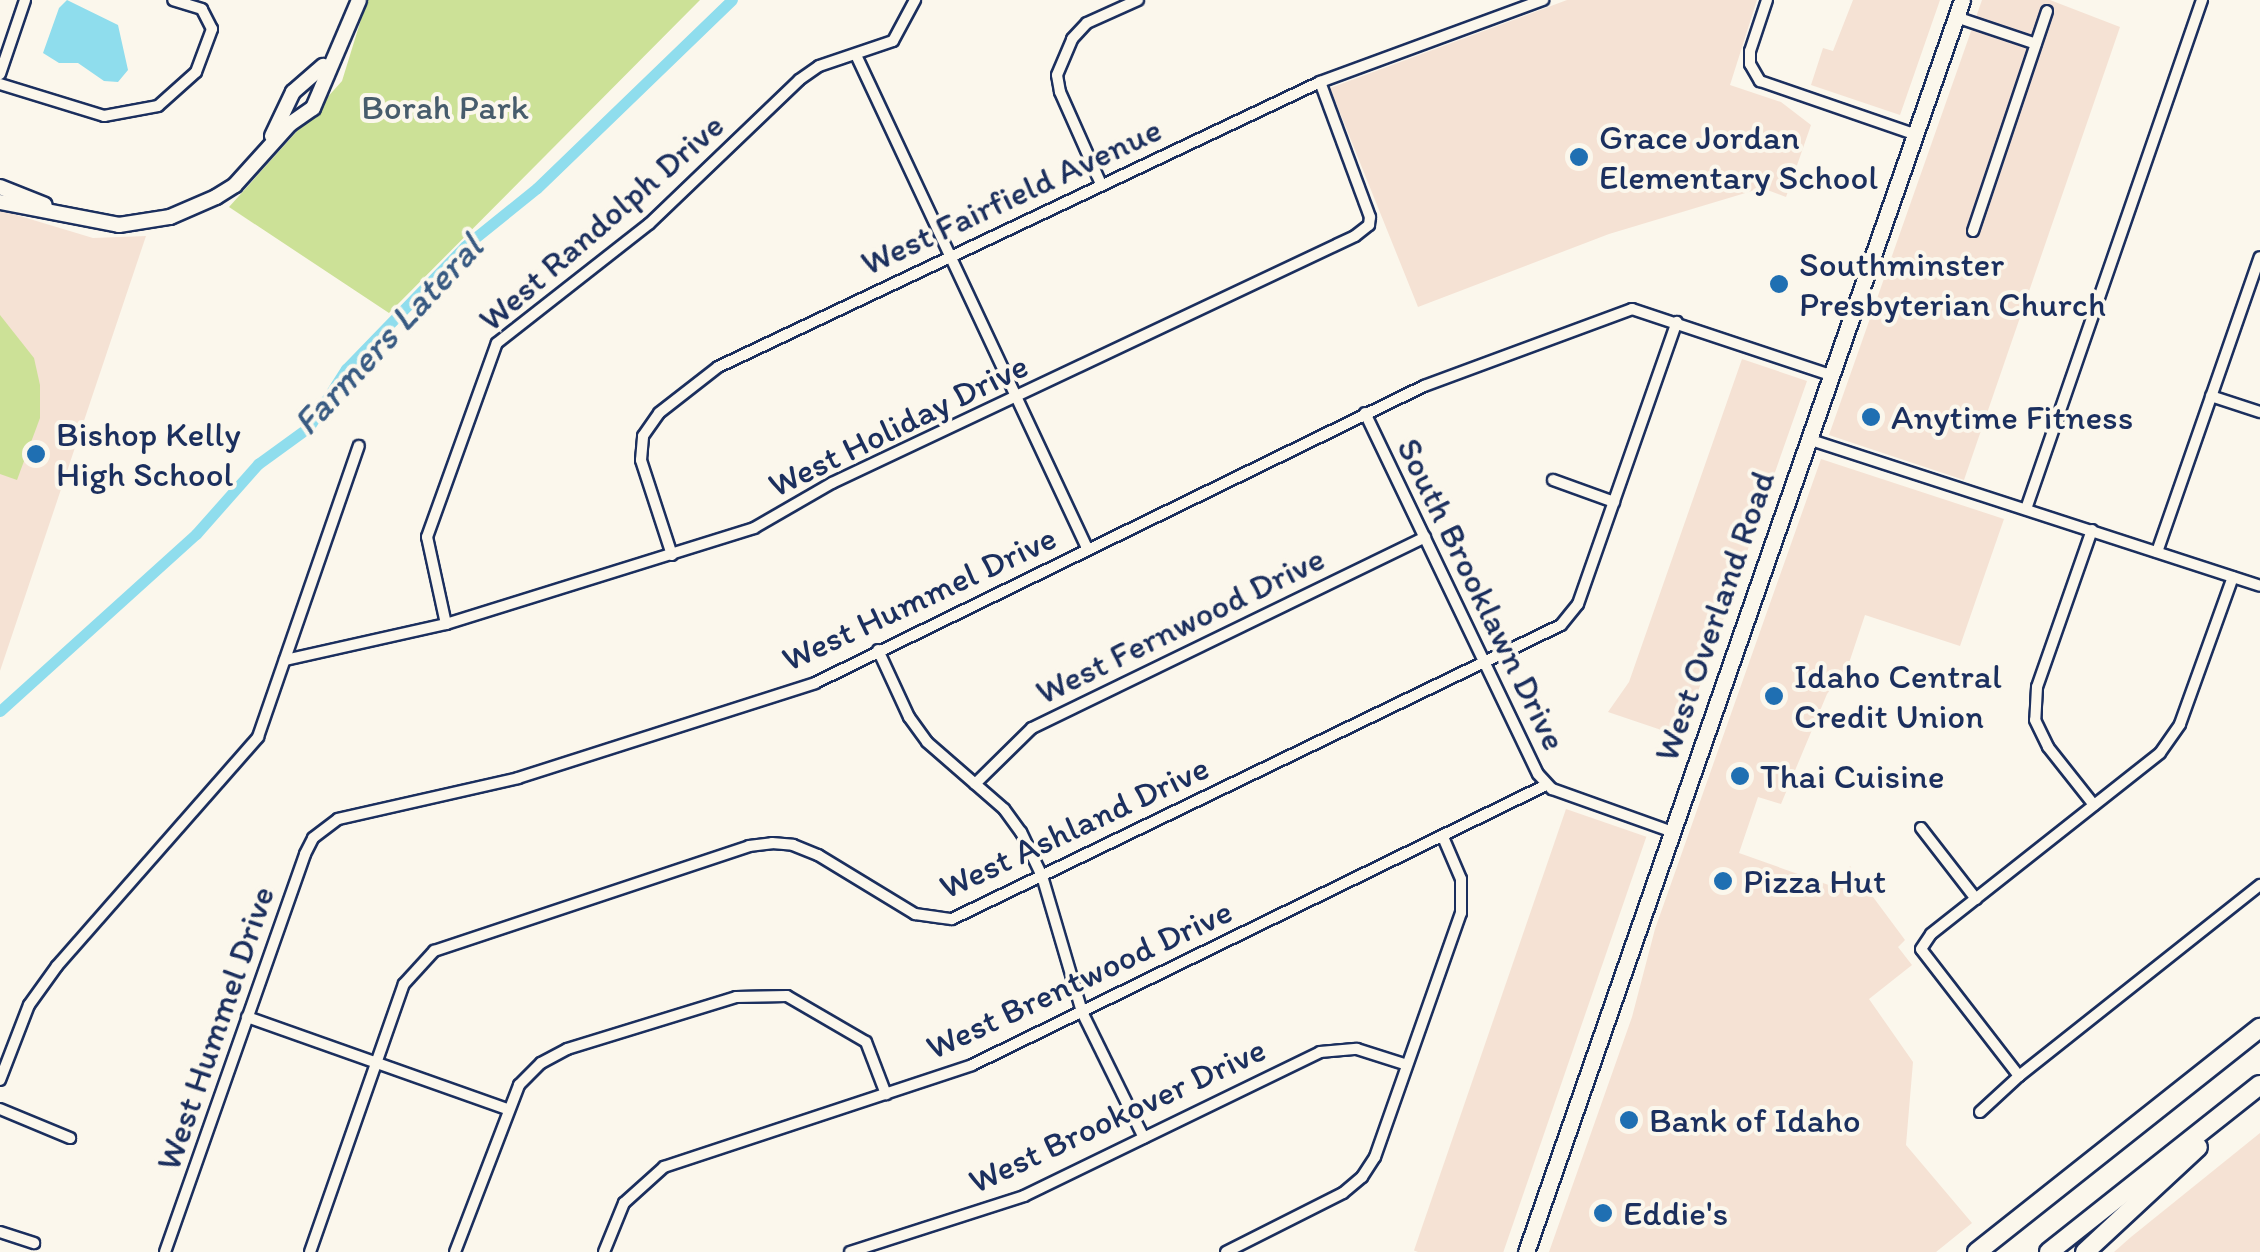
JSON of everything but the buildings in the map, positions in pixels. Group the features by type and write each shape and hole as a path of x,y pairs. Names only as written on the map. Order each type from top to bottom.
{"highway":[{"path":"1977,1252 2260,1028"},
{"path":"2049,1252 2260,1086"},
{"path":"2085,1252 2260,1086"}],"main road":[{"name":"West Overland Road","path":"1526,1252 1962,0"}],"street":[{"path":"0,74 26,0"},
{"path":"0,84 104,116 158,106 196,72 212,29 202,9 173,0"},
{"path":"0,202 120,225 170,217 226,191 313,108 359,0"},
{"name":"West Randolph Drive","path":"446,624 427,551 428,537 497,343 649,224 800,80 820,66 894,41 915,0"},
{"path":"1100,184 1060,92 1058,75 1072,39 1088,24 1138,0"},
{"name":"West Fairfield Avenue","path":"672,555 641,460 643,436 659,413 732,358 1320,82 1543,0"},
{"path":"1766,0 1750,51 1754,74 1769,85 1914,134"},
{"path":"2026,509 2202,0"},
{"path":"1973,231 2047,11"},
{"path":"1956,17 2036,44"},
{"path":"259,158 293,92 336,53"},
{"path":"856,56 1087,548"},
{"name":"West Holiday Drive","path":"285,660 446,624 754,528 832,482 1365,230 1370,224 1367,207 1320,82"},
{"path":"0,187 63,215"},
{"path":"2157,552 2260,257"},
{"name":"West Hummel Drive","path":"165,1252 305,854 325,826 352,815 555,766 815,683 1364,413 1424,386 1632,309 1830,375"},
{"name":"West Ashland Drive","path":"310,1252 404,984 434,951 749,846 793,845 915,914 939,920 965,913 1571,616 1677,322"},
{"path":"2212,396 2260,412"},
{"name":"South Brooklawn Drive","path":"1364,413 1482,662 1546,786 1670,831"},
{"path":"1808,439 2260,586"},
{"path":"0,1080 29,1005 58,966 258,737 360,446"},
{"path":"1553,480 1614,502"},
{"path":"2092,530 2037,687 2034,720 2048,748 2094,805"},
{"name":"West Fernwood Drive","path":"976,784 1032,728 1425,536"},
{"path":"2019,1076 1921,948 1931,934 2160,753 2180,724 2232,577"},
{"path":"878,650 909,717 928,742 1014,820 1042,876 1082,1012 1144,1138"},
{"name":"West Brentwood Drive","path":"604,1252 624,1203 664,1166 972,1065 1546,786"},
{"path":"1920,828 1976,898"},
{"path":"1226,1252 1343,1193 1362,1178 1375,1157 1461,913 1461,879 1443,837"},
{"path":"1980,1112 2019,1076 2260,884"},
{"path":"456,1252 519,1085 541,1063 567,1049 753,994 787,996 856,1033 872,1052 886,1094"},
{"path":"248,1017 507,1110"},
{"name":"West Brookover Drive","path":"850,1252 1024,1196 1320,1052 1357,1050 1407,1066"},
{"path":"0,1109 70,1138"},
{"path":"0,1232 34,1243"}],"shaded area":[{"name":"Grace Jordan Elementary School","path":"1567,0 1757,0 1730,85 1781,102 1811,125 1786,197 1762,188 1609,234 1418,307 1330,88"},
{"path":"1853,0 1940,0 1900,115 1811,85 1823,48 1833,51"},
{"path":"1982,0 2050,0 2120,27 1964,480 1829,435"},
{"name":"Bishop Kelly High School","path":"0,210 93,238 146,236 0,671"},
{"path":"1742,359 1807,381 1682,737 1608,712 1629,682"},
{"path":"1821,459 2004,519 1960,646 1865,615 1848,666 1827,694 1781,804 1758,797 1739,853 1840,889 1850,866 1905,940 1898,947 1912,965 1869,999 1913,1062 1906,1145 1972,1223 1936,1252 1549,1252 1632,1017 1655,929"},
{"path":"1566,809 1646,837 1503,1252 1414,1251"},
{"path":"2260,1133 2260,1252 2114,1252 2131,1237"}],"green space":[{"name":"Borah Park","path":"367,0 700,0 389,313 229,207 342,81"},
{"path":"0,315 34,358 40,385 40,418 17,480 0,474"}],"water":[{"path":"67,0 118,25 128,70 118,82 104,81 78,63 59,63 43,53 59,8"}],"waterway":[{"name":"Farmers Lateral","path":"0,711 196,534 258,464 309,427 346,369 465,246 537,188 732,0"}],"place":[{"name":"Grace Jordan Elementary School","path":"1579,157"},
{"name":"Southminster Presbyterian Church","path":"1779,284"},
{"name":"Anytime Fitness","path":"1871,417"},
{"name":"Bishop Kelly High School","path":"36,454"},
{"name":"Idaho Central Credit Union","path":"1774,696"},
{"name":"Thai Cuisine","path":"1740,776"},
{"name":"Pizza Hut","path":"1723,881"},
{"name":"Bank of Idaho","path":"1629,1120"},
{"name":"Eddie's","path":"1603,1213"}]}
